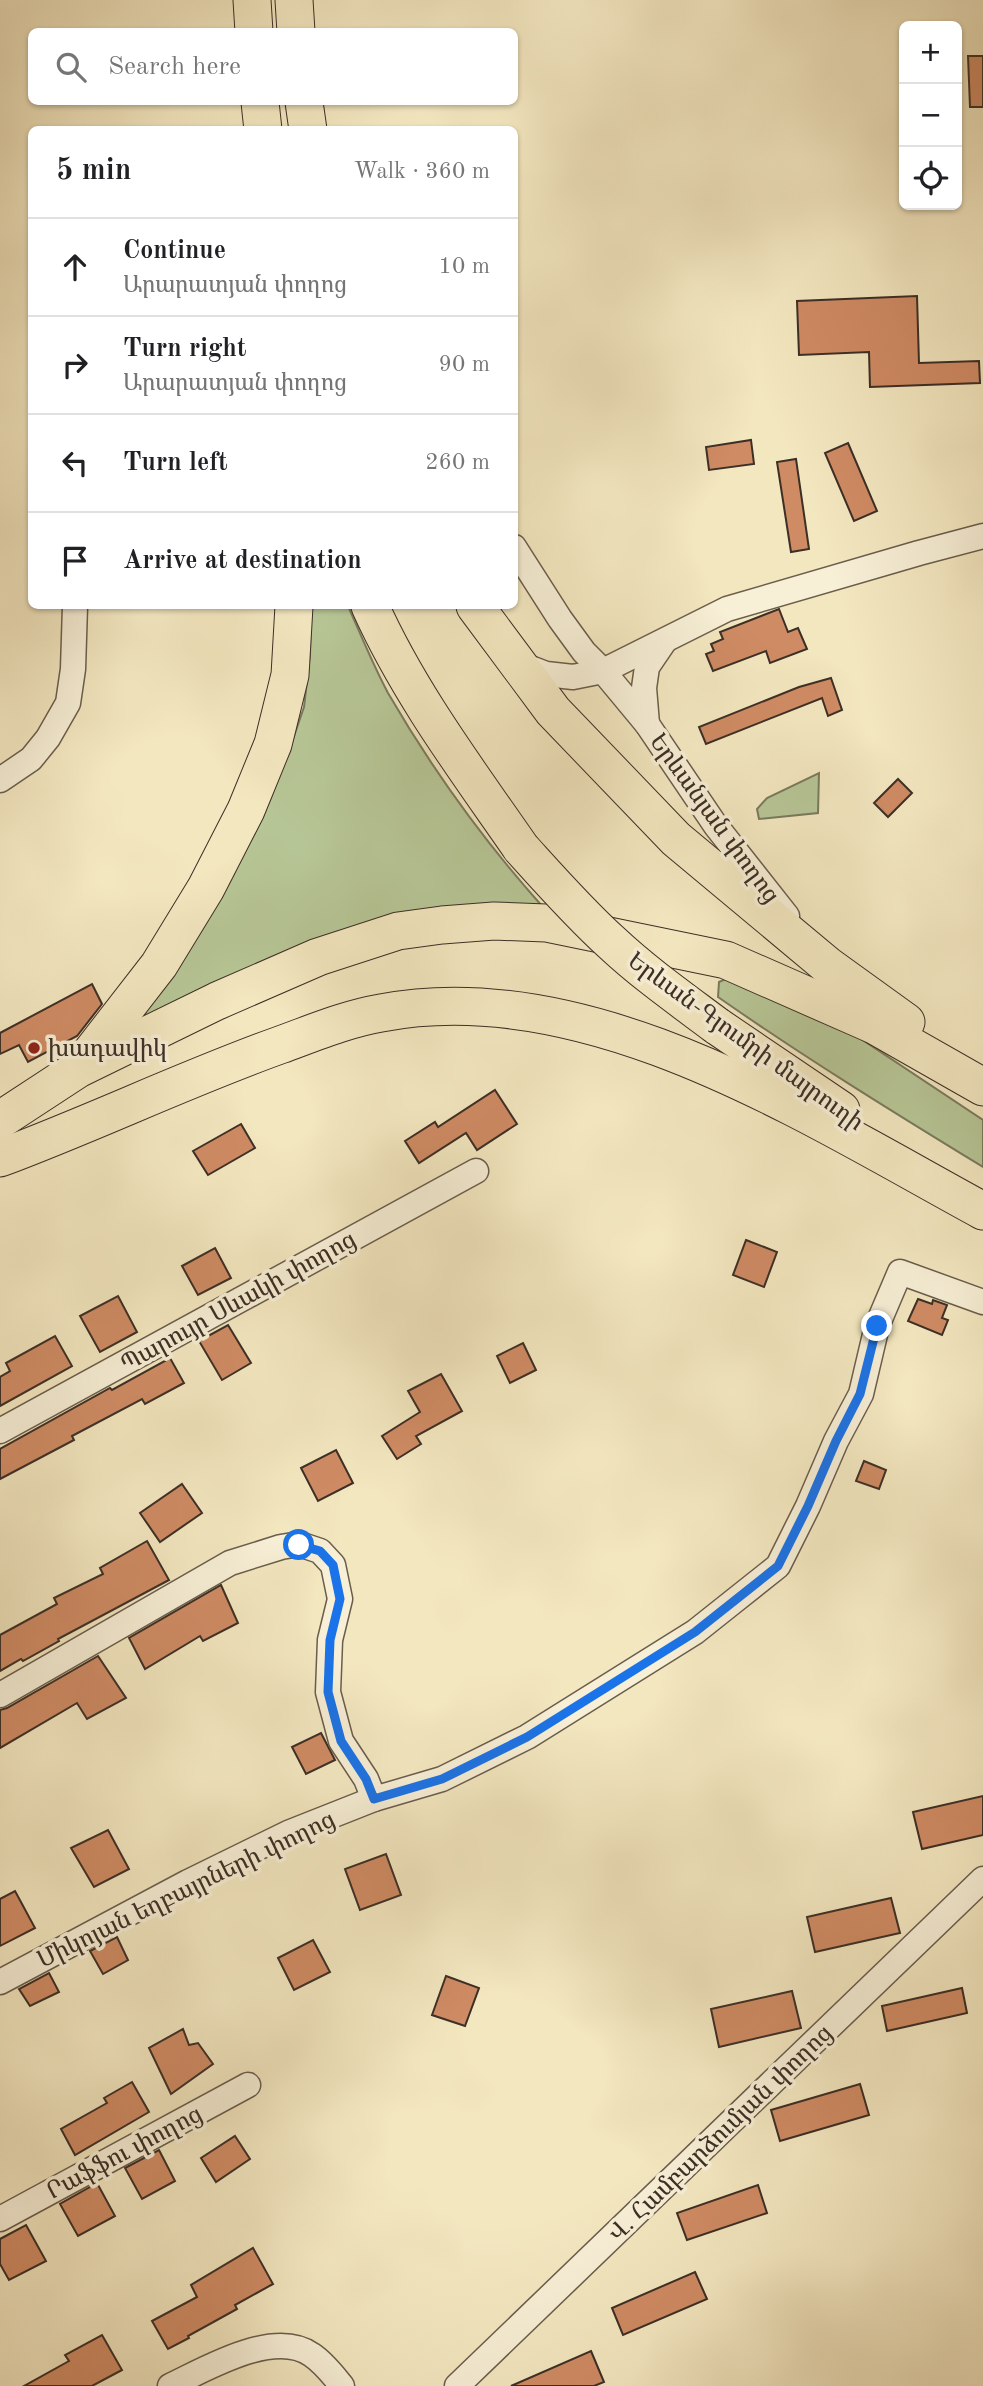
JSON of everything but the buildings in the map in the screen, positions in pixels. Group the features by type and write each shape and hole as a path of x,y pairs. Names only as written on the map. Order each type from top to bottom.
{"highway":[{"path":"252,0 254,28"},
{"path":"294,0 296,28"},
{"path":"260,105 263,126"},
{"path":"304,105 307,126"},
{"path":"78,1069 159,965 206,888 246,810 273,744 290,676 293,609"},
{"name":"Երևան-Գյումրի մայրուղի","path":"371,609 436,726 521,848 611,942 718,1026 983,1209"},
{"path":"477,609 553,711 676,839 827,965 983,1078"},
{"path":"0,1120 78,1069 217,1001 317,957 398,931 494,921 546,923 726,960 874,1025 983,1087"},
{"path":"0,1158 204,1073 348,1021 415,1007 492,1007 589,1026 696,1061 784,1103 983,1209"}],"street":[{"path":"516,663 546,674 573,677 603,671 727,609 983,536"},
{"name":"Երևանյան փողոց","path":"518,553 560,620 584,652 646,724 716,826 827,965"},
{"path":"0,780 31,759 48,738 68,702 75,609"},
{"path":"646,724 644,688 647,667 665,641"},
{"name":"Պարույր Սևակի փողոց","path":"0,1431 476,1171"},
{"name":"Միկոյան եղբայրների փողոց","path":"0,1982 288,1833 374,1799 442,1779 527,1737 695,1632 778,1566 860,1394 877,1326 900,1272 983,1302"},
{"path":"0,1695 230,1563 281,1547 299,1545 320,1551 333,1565 340,1599 330,1640 328,1692 341,1741 366,1779 374,1799"},
{"name":"Վ. Համբարձումյան փողոց","path":"457,2386 983,1879"},
{"name":"Րաֆֆու փողոց","path":"0,2219 248,2085"},
{"path":"170,2386 233,2356 259,2348 286,2346 311,2353 342,2386"}],"green space":[{"path":"311,609 349,609 388,693 422,749 479,830 542,906 144,1024 147,1002 292,742 304,707 310,655"},
{"path":"819,773 818,813 759,819 757,809 767,798"},
{"path":"730,977 816,1009 983,1120 983,1167 816,1063 718,997 719,982"}],"place":[{"name":"խադավիկ","path":"34,1048"}],"route":[{"path":"299,1545 320,1551 333,1565 340,1599 330,1640 328,1692 341,1741 366,1779 374,1799 442,1779 527,1737 695,1632 778,1566 860,1394 877,1326"}]}
